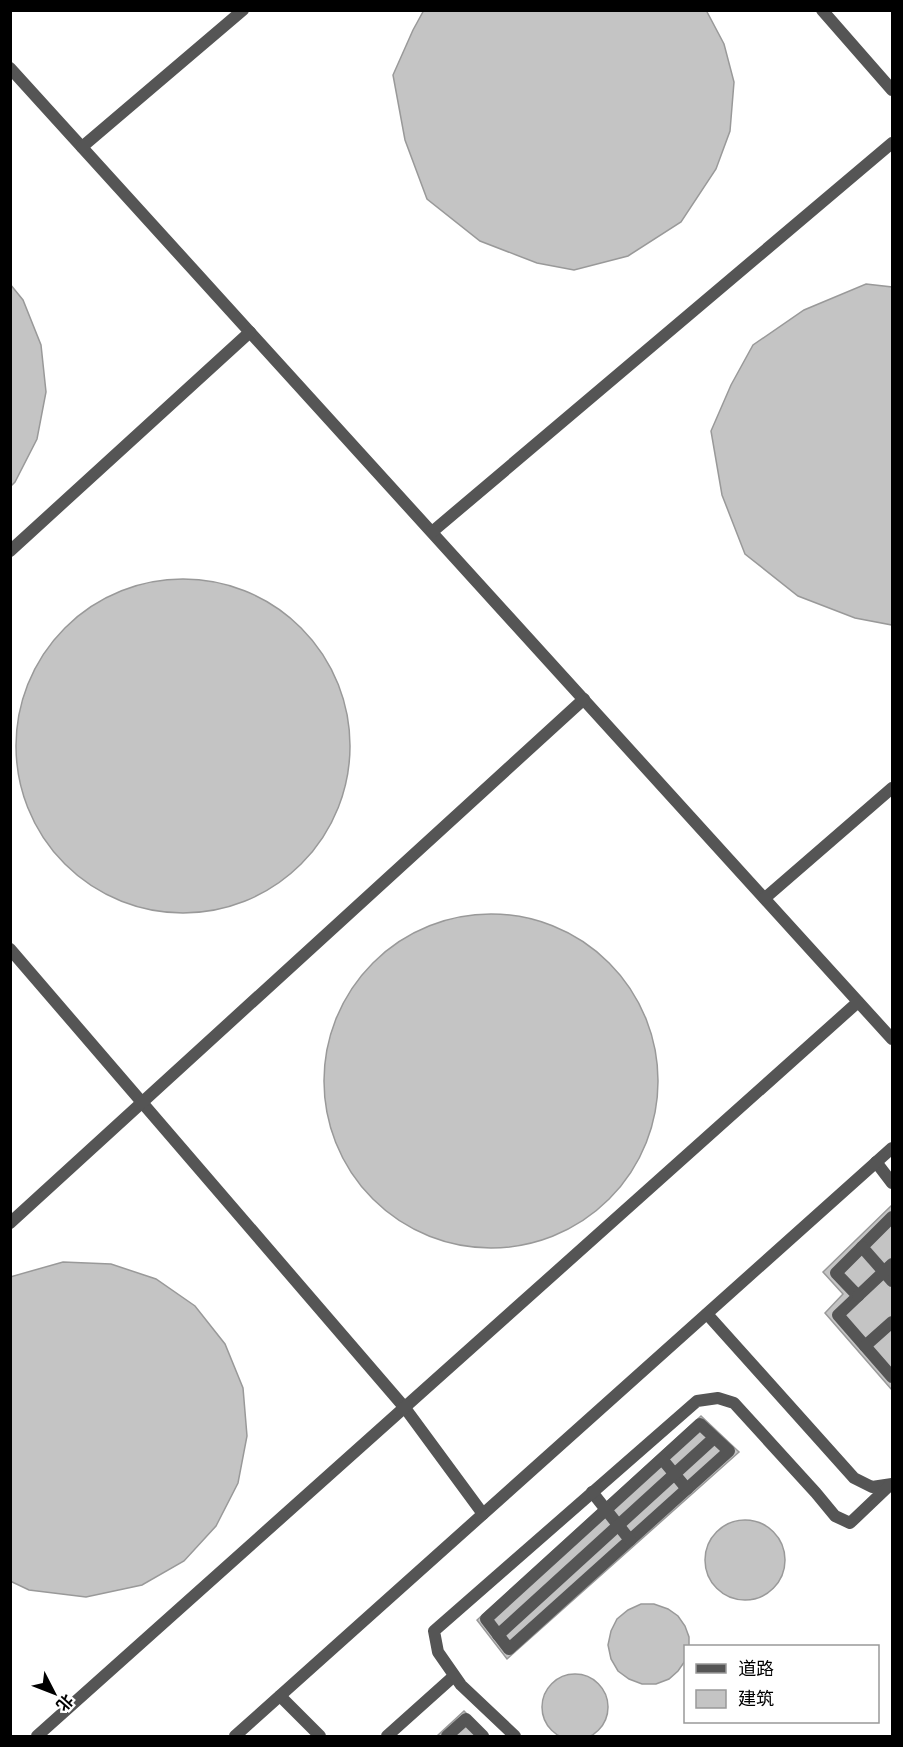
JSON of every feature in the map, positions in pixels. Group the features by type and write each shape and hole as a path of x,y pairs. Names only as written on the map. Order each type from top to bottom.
{"street":[{"path":"82,147 243,10"},
{"path":"822,10 892,90"},
{"path":"10,68 892,1039"},
{"path":"432,532 892,143"},
{"path":"10,551 250,332"},
{"path":"10,1223 584,699"},
{"path":"765,898 892,789"},
{"path":"10,950 405,1408 483,1514"},
{"path":"37,1737 858,1002"},
{"path":"235,1737 892,1148"},
{"path":"876,1162 892,1183"},
{"path":"858,1296 837,1273 892,1216"},
{"path":"862,1247 890,1272 858,1296 838,1315 892,1377"},
{"path":"707,1314 854,1478 872,1487 891,1484"},
{"path":"865,1346 892,1322"},
{"path":"514,1737 454,1676 438,1652 434,1630 697,1401 718,1398 734,1403 835,1516 850,1523 891,1484"},
{"path":"700,1424 729,1451 509,1649 486,1619 662,1459 700,1424"},
{"path":"498,1635 560,1576 714,1438"},
{"path":"662,1459 687,1489"},
{"path":"592,1492 630,1540"},
{"path":"549,1562 572,1592"},
{"path":"387,1737 454,1676"},
{"path":"280,1696 320,1737"},
{"path":"447,1737 466,1719 483,1737"}],"building":[{"path":"424,10 706,10 724,44 734,82 730,131 716,169 681,222 628,256 574,270 537,263 480,241 427,199 405,140 393,75"},
{"path":"10,284 23,300 41,345 46,392 37,439 15,482 10,487"},
{"path":"866,284 892,287 892,625 855,618 798,596 745,554 722,495 711,431 731,385 753,345 804,310"},
{"path":"183,579 216,582 247,592 276,607 301,628 322,653 337,682 347,713 350,746 347,779 337,810 322,839 301,864 276,885 247,900 216,910 183,913 150,910 119,900 90,885 65,864 44,839 29,810 19,779 16,746 19,713 29,682 44,653 65,628 90,607 119,592 150,582"},
{"path":"491,914 524,917 555,927 584,942 609,963 630,988 645,1017 655,1048 658,1081 655,1114 645,1145 630,1174 609,1199 584,1220 555,1235 524,1245 491,1248 458,1245 427,1235 398,1220 373,1199 352,1174 337,1145 327,1114 324,1081 327,1048 337,1017 352,988 373,963 398,942 427,927 458,917"},
{"path":"892,1205 892,1390 825,1313 843,1294 823,1272"},
{"path":"63,1262 111,1264 156,1279 195,1306 225,1344 243,1388 247,1436 238,1483 216,1526 184,1561 142,1585 86,1597 29,1590 10,1581 10,1277"},
{"path":"701,1416 739,1452 507,1659 477,1620"},
{"path":"745,1520 760,1523 773,1532 782,1545 785,1560 782,1575 773,1588 760,1597 745,1600 730,1597 717,1588 708,1575 705,1560 708,1545 717,1532 730,1523"},
{"path":"641,1604 654,1604 678,1616 685,1626 689,1645 684,1645 684,1662 669,1679 656,1684 642,1684 618,1671 611,1659 608,1645 617,1619 628,1610"},
{"path":"575,1674 587,1677 598,1684 605,1695 608,1707 605,1719 598,1730 587,1737 575,1740 563,1737 552,1730 545,1719 542,1707 545,1695 552,1684 563,1677"},
{"path":"464,1711 489,1736 437,1736"}]}
